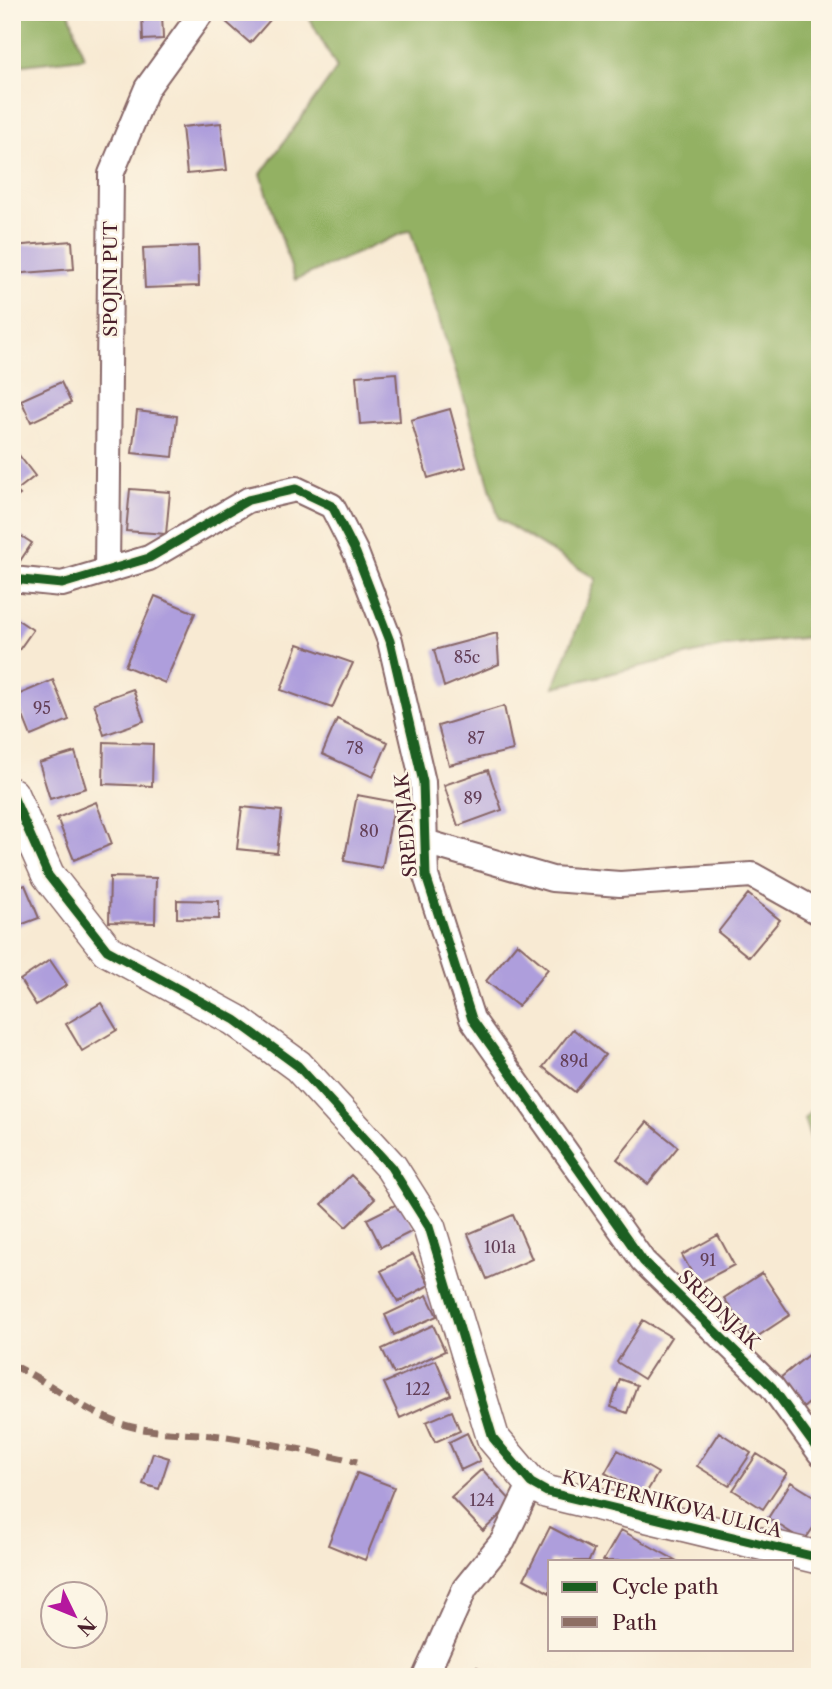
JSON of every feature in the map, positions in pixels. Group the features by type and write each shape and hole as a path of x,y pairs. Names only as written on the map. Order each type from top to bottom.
{"street":[{"name":"SPOJNI PUT","path":"107,571 111,174 147,88 202,12"},
{"name":"SREDNJAK","path":"12,579 62,584 149,558 248,500 296,489 332,506 356,553 390,641 423,782 426,876 472,1019 643,1261 772,1387 820,1453"},
{"name":"KVATERNIKOVA ULICA","path":"13,799 48,874 107,950 235,1020 298,1066 391,1167 429,1227 493,1438 531,1483 547,1492 820,1558"},
{"name":"SREDNJAK","path":"425,842 552,879 620,884 751,875 820,913"},
{"path":"425,1677 466,1588 503,1541 531,1483"}],"green space":[{"path":"12,12 69,12 84,58 12,64"},
{"path":"306,12 820,12 820,636 727,646 554,687 596,579 499,519 459,381 410,230 295,280 261,174 337,68"},
{"path":"820,1099 820,1165 804,1119"}],"building":[{"path":"142,12 162,12 163,39 143,40"},
{"path":"233,12 277,12 250,43 225,21"},
{"path":"221,123 227,170 187,174 182,127"},
{"path":"72,241 74,269 12,274 12,246"},
{"path":"198,246 199,286 145,288 143,248"},
{"path":"396,373 400,421 360,424 356,376"},
{"path":"61,382 71,403 31,422 21,400"},
{"path":"450,409 466,467 428,478 411,420"},
{"path":"137,411 177,416 173,457 132,453"},
{"path":"12,446 35,476 16,491 20,495 12,501"},
{"path":"130,489 170,492 166,534 126,531"},
{"path":"12,530 32,543 12,573"},
{"path":"155,596 195,613 165,683 125,666"},
{"path":"12,616 33,630 14,657 12,655"},
{"path":"497,633 499,664 444,687 434,650"},
{"path":"298,644 353,663 332,708 281,690"},
{"path":"53,680 69,720 31,736 15,696"},
{"path":"133,689 144,721 104,735 94,703"},
{"path":"504,706 513,750 449,765 438,726"},
{"path":"337,719 388,742 373,777 322,754"},
{"path":"104,742 153,744 152,786 103,784"},
{"path":"75,752 86,788 50,799 39,763"},
{"path":"488,770 502,810 458,826 444,785"},
{"path":"357,795 395,802 382,868 344,861"},
{"path":"96,802 112,844 74,860 57,818"},
{"path":"242,807 282,811 277,853 237,849"},
{"path":"110,877 156,878 155,923 109,922"},
{"path":"25,885 39,918 12,928 12,890"},
{"path":"748,894 780,920 749,957 718,932"},
{"path":"177,900 219,901 219,919 177,918"},
{"path":"517,943 548,969 518,1006 486,981"},
{"path":"50,960 67,985 36,1005 20,980"},
{"path":"101,1003 117,1030 82,1051 66,1024"},
{"path":"573,1029 605,1055 575,1092 543,1067"},
{"path":"647,1122 678,1147 648,1184 617,1159"},
{"path":"351,1175 375,1199 346,1227 322,1204"},
{"path":"401,1202 415,1230 381,1247 367,1219"},
{"path":"513,1215 532,1259 487,1279 468,1234"},
{"path":"718,1235 734,1265 698,1284 682,1255"},
{"path":"413,1254 429,1285 398,1302 381,1271"},
{"path":"762,1273 790,1315 752,1340 724,1298"},
{"path":"427,1295 437,1316 394,1335 385,1315"},
{"path":"643,1320 671,1337 644,1379 617,1362"},
{"path":"433,1325 445,1351 394,1374 382,1349"},
{"path":"820,1345 820,1394 803,1408 779,1379"},
{"path":"436,1360 451,1395 400,1418 384,1383"},
{"path":"620,1379 637,1385 627,1413 611,1407"},
{"path":"452,1411 460,1431 435,1442 426,1422"},
{"path":"719,1432 751,1453 729,1486 697,1466"},
{"path":"467,1433 480,1461 461,1470 449,1442"},
{"path":"618,1450 658,1473 645,1495 605,1473"},
{"path":"153,1453 169,1458 159,1489 143,1484"},
{"path":"757,1454 787,1473 763,1509 733,1490"},
{"path":"482,1469 513,1503 483,1531 451,1497"},
{"path":"357,1473 394,1487 365,1560 328,1545"},
{"path":"791,1482 820,1500 820,1518 804,1541 768,1518"},
{"path":"550,1527 594,1550 589,1560 548,1560 548,1592 524,1579"},
{"path":"621,1530 675,1560 604,1560"},
{"path":"477,1667 497,1677 472,1677"}],"marked path":[{"path":"12,1365 96,1413 125,1425 237,1439 357,1462"}],"cycle path":[{"path":"12,579 62,584 149,558 248,500 296,489 332,506 356,553 390,641 423,782 426,876 472,1019 643,1261 772,1387 820,1453"},
{"path":"12,794 48,875 107,950 235,1020 298,1066 391,1167 429,1227 493,1438 531,1483 547,1492 820,1558"}]}
